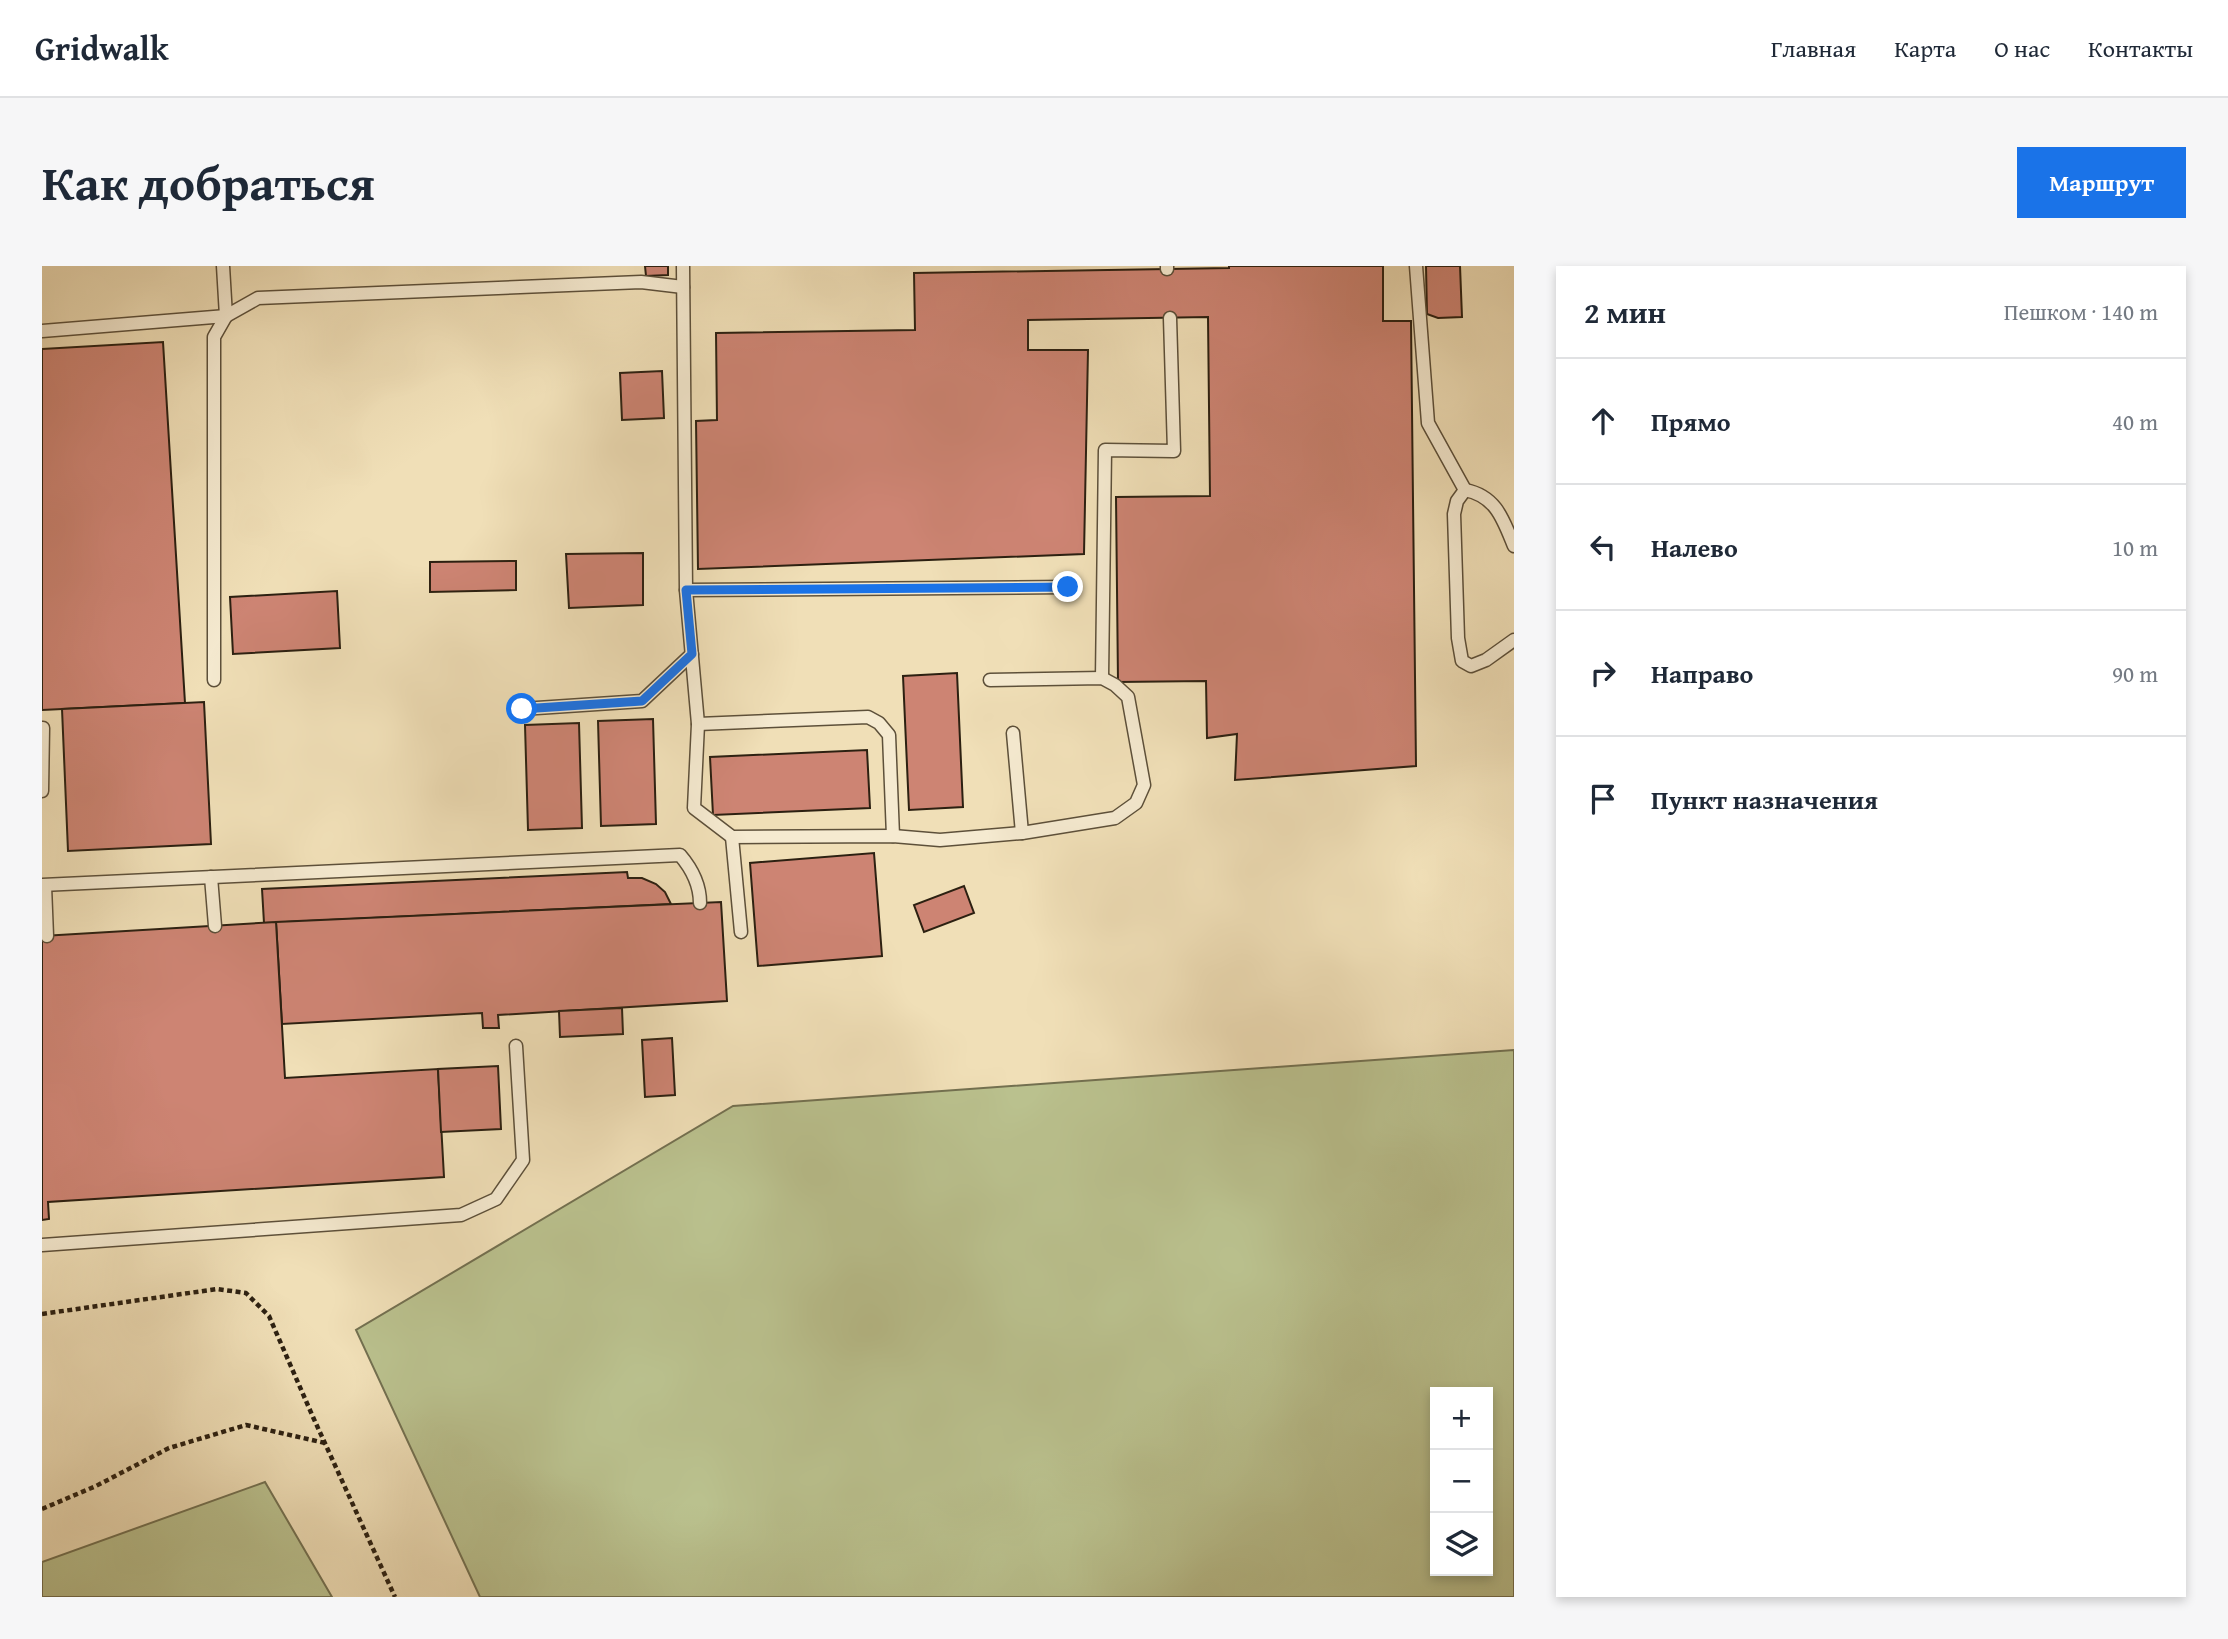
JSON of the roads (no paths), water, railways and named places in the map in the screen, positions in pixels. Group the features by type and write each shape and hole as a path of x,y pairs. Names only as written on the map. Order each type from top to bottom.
{"lane":[{"path":"214,680 214,337 226,316 223,266"},
{"path":"683,266 686,590 698,724 694,808 732,837 893,836 940,840 1022,833 1115,818 1136,803 1144,785 1128,697 1115,685 1102,678 990,680"},
{"path":"1416,266 1428,423 1465,490 1480,493 1500,512 1514,546"},
{"path":"42,331 226,316 258,298 641,282 683,287"},
{"path":"1102,678 1105,450 1174,451 1170,318"},
{"path":"1465,490 1457,502 1454,514 1458,638 1462,661 1471,666 1486,660 1514,640"},
{"path":"686,590 1068,587"},
{"path":"522,709 642,701 692,654"},
{"path":"698,724 868,717 879,723 889,735 893,836"},
{"path":"42,792 43,728"},
{"path":"1013,733 1022,833"},
{"path":"732,837 741,932"},
{"path":"47,936 43,886 211,877 680,855 691,869 700,892 700,903"},
{"path":"211,877 215,926"},
{"path":"43,1246 461,1215 496,1199 523,1160 516,1046"}]}
